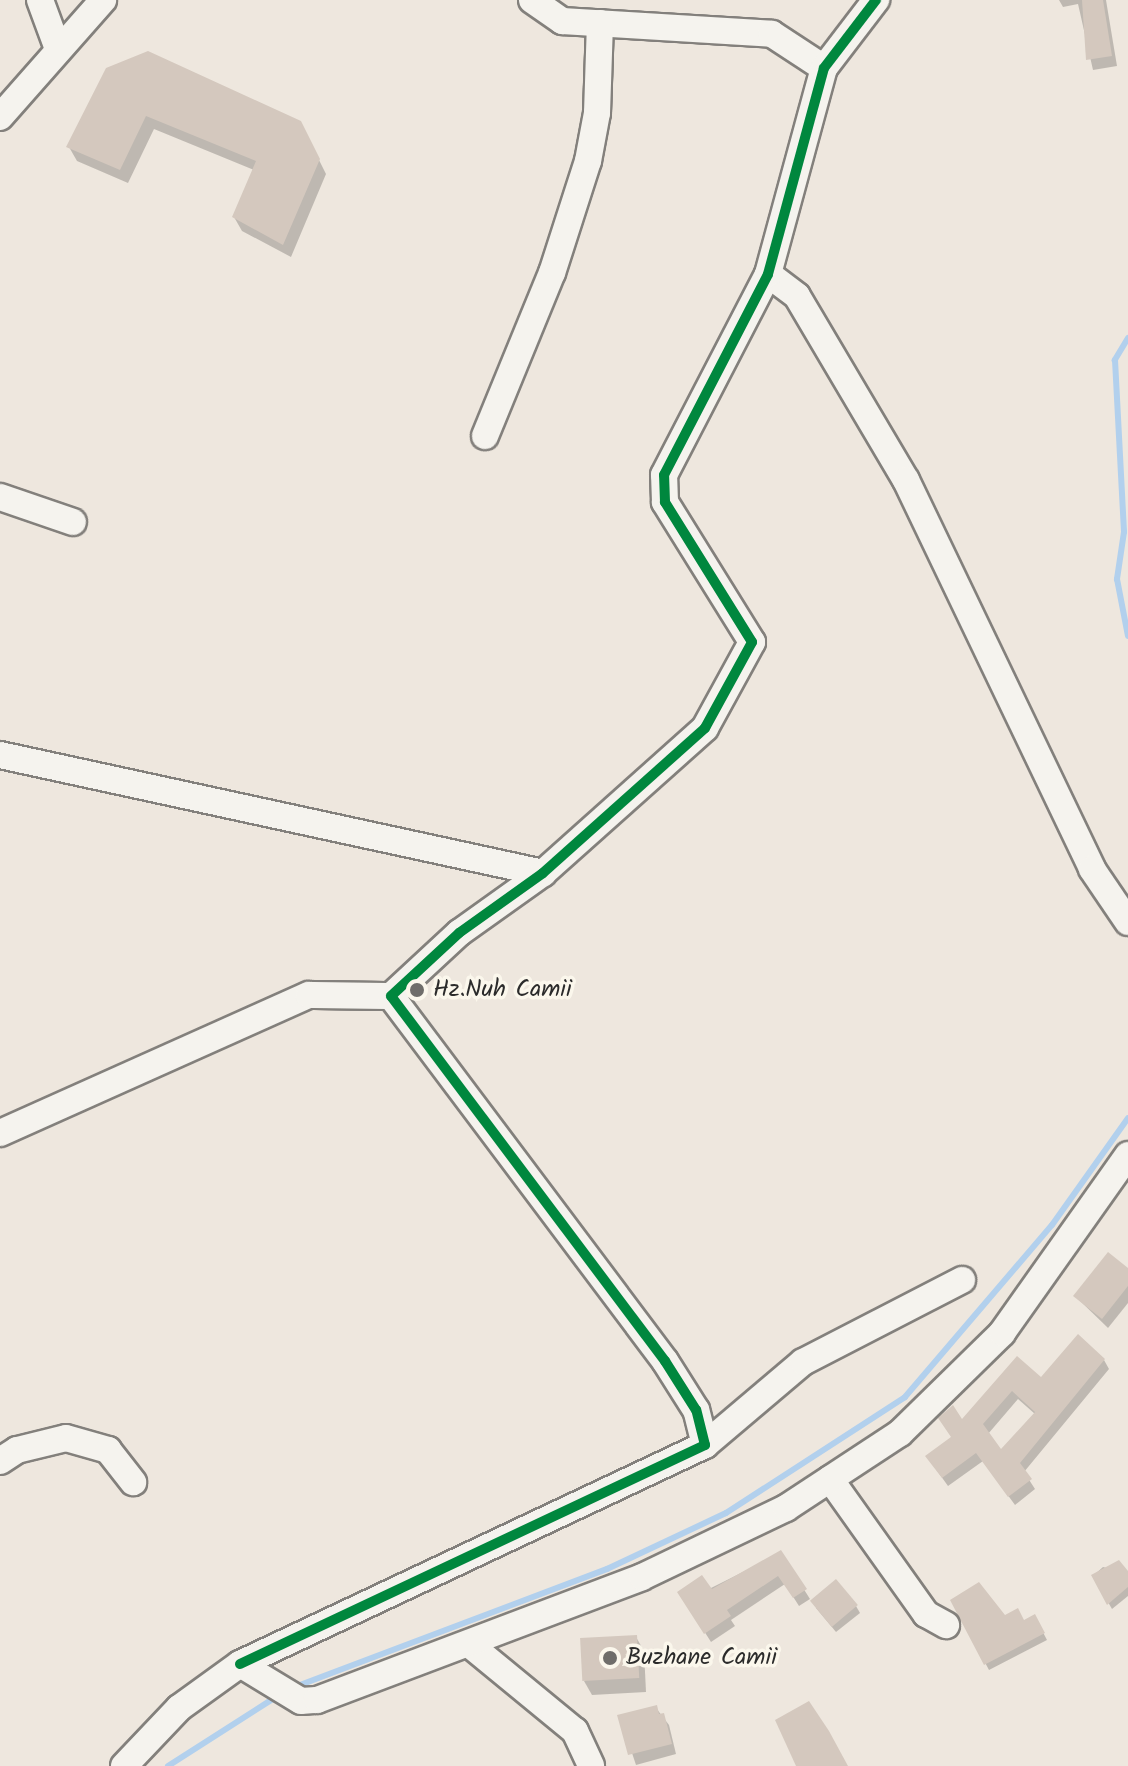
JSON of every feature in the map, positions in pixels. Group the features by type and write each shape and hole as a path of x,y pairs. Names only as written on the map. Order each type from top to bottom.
{"street":[{"path":"40,0 58,49"},
{"path":"0,117 103,0"},
{"path":"532,0 562,21 772,34 824,68"},
{"path":"0,1133 309,995 391,996 459,933 543,873 705,728 752,642 665,502 664,475 768,274 824,68 876,0"},
{"path":"485,436 552,273 588,161 597,113 600,23"},
{"path":"768,274 797,296 906,480 1092,869 1128,922"},
{"path":"0,497 73,522"},
{"path":"0,755 543,873"},
{"path":"391,996 665,1361 696,1410 705,1445"},
{"path":"240,1664 301,1701 317,1700 642,1577 786,1508 900,1433 1002,1333 1128,1155"},
{"path":"124,1766 179,1708 240,1664 705,1445 803,1362 962,1280"},
{"path":"0,1461 17,1450 66,1438 108,1450 133,1482"},
{"path":"830,1479 926,1614 946,1625"},
{"path":"469,1644 575,1731 591,1766"}],"building":[{"path":"1082,0 1103,0 1112,56 1086,60"},
{"path":"148,51 301,121 320,159 283,245 232,217 256,161 146,116 120,170 66,147 106,68"},
{"path":"1108,1252 1128,1268 1128,1286 1102,1319 1073,1296"},
{"path":"1078,1334 1105,1359 1020,1463 1032,1479 1008,1497 976,1453 942,1478 925,1456 951,1437 938,1418 953,1405 962,1419 1017,1356 1041,1377","holes":["1012,1391 1035,1412 1001,1449 983,1424"]},
{"path":"781,1550 807,1589 793,1598 778,1576 727,1610 731,1616 704,1634 677,1592 702,1575 712,1589"},
{"path":"1119,1560 1128,1571 1128,1587 1107,1605 1091,1575"},
{"path":"836,1579 858,1605 832,1627 810,1601"},
{"path":"979,1582 1005,1615 1018,1608 1024,1620 1035,1614 1045,1633 984,1665 950,1600"},
{"name":"Buzhane Camii","path":"637,1635 639,1678 582,1681 580,1638"},
{"path":"809,1701 848,1766 796,1766 775,1720"},
{"path":"657,1705 659,1714 664,1713 672,1744 628,1755 617,1715"}],"waterway":[{"path":"1128,338 1115,360 1124,532 1117,579 1128,636"},
{"path":"292,1688 607,1569 726,1513 905,1397 1052,1225 1128,1118"},
{"path":"168,1766 279,1695"}],"cycle path":[{"path":"240,1664 705,1445 696,1410 665,1361 391,996 459,933 543,873 705,728 752,642 665,502 664,475 768,274 824,68 876,0"}],"place":[{"name":"Hz.Nuh Camii","path":"417,990"},
{"name":"Buzhane Camii","path":"610,1658"}]}
